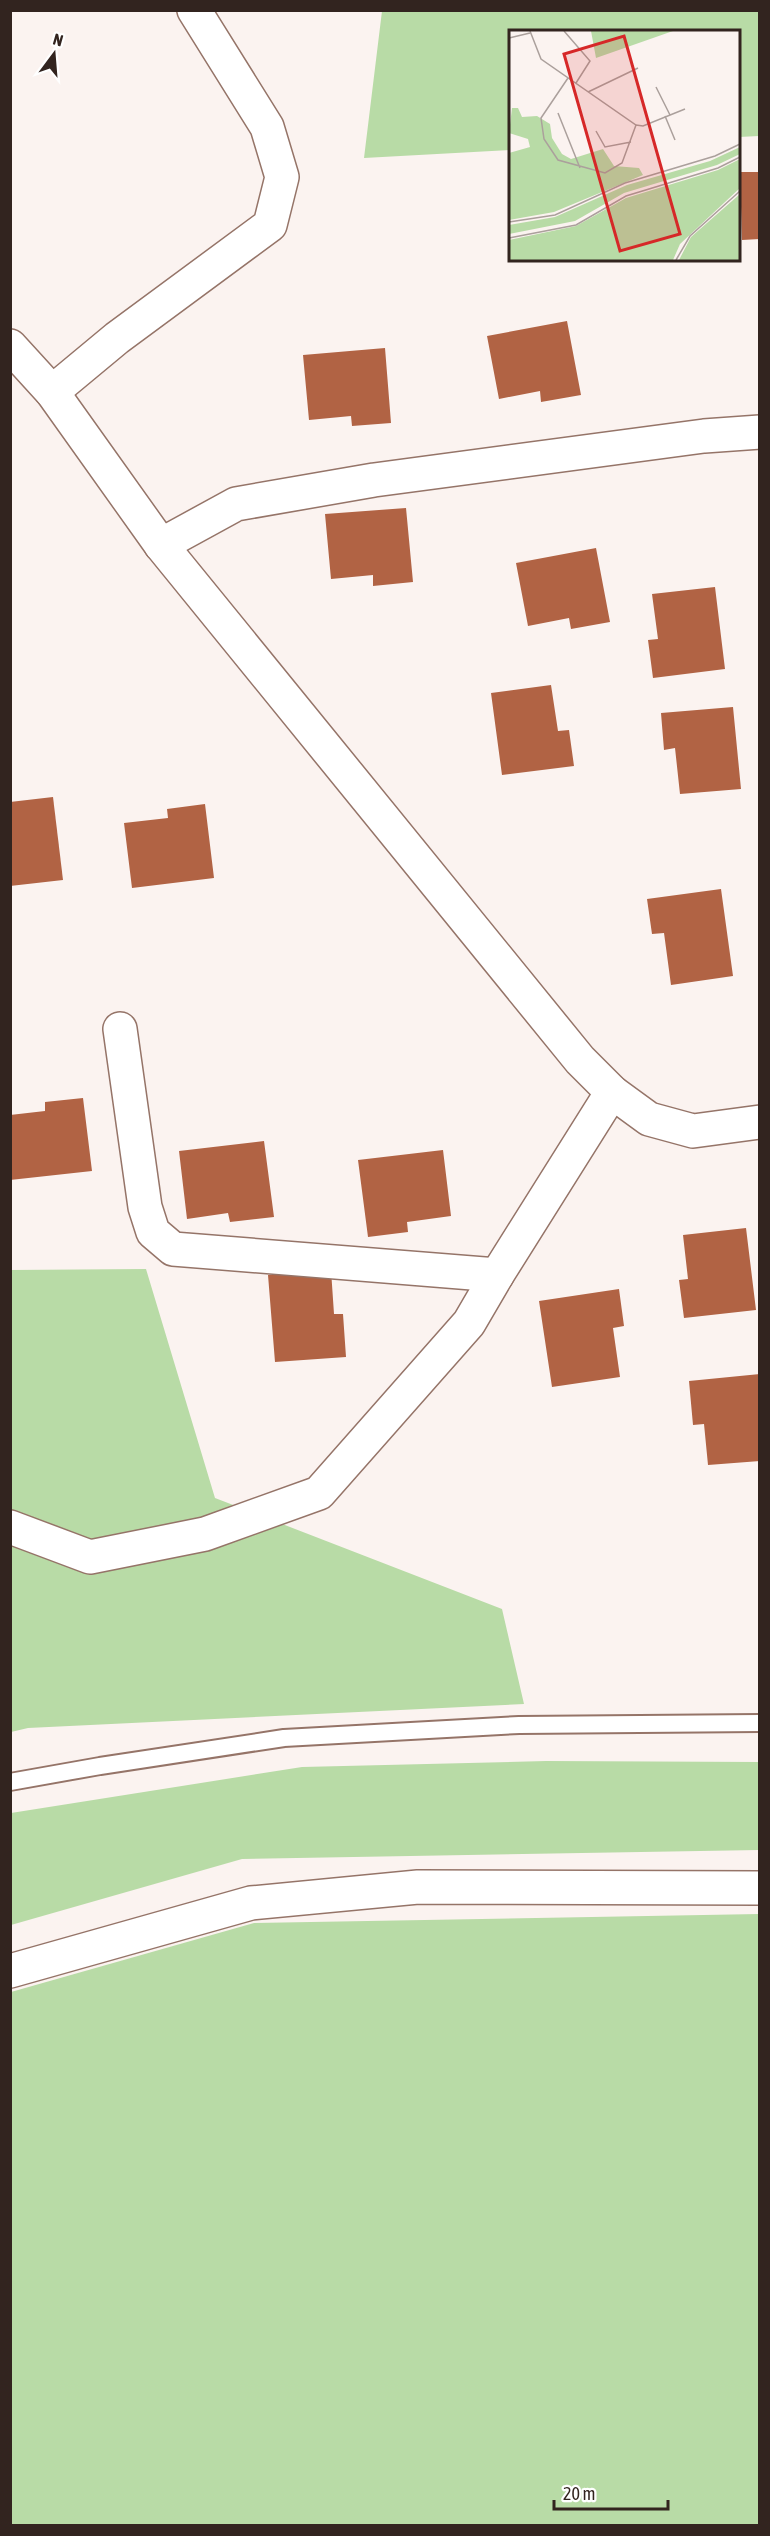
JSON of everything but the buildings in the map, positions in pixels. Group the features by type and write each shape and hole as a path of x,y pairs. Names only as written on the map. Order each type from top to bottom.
{"street":[{"path":"52,392 117,338 270,225 282,177 267,127 194,10"},
{"path":"10,346 52,392 161,545 580,1060 612,1092 649,1119 693,1131 759,1122"},
{"path":"161,545 236,504 374,480 704,436 759,432"},
{"path":"120,1029 145,1206 153,1232 173,1249 497,1275"},
{"path":"10,1527 90,1557 205,1534 319,1493 469,1323 612,1092"},
{"path":"10,1971 250,1903 418,1887 759,1888"}],"lane":[{"path":"10,1782 284,1738 519,1725 759,1723"}],"green space":[{"path":"382,11 759,11 759,136 740,137 740,30 509,30 509,150 364,158"},
{"path":"146,1269 215,1498 502,1609 524,1704 28,1728 11,1732 10,1270"},
{"path":"546,1761 759,1762 759,1850 242,1859 11,1925 11,1813 302,1767"},
{"path":"759,1914 759,2525 11,2525 11,1992 254,1923"}]}
